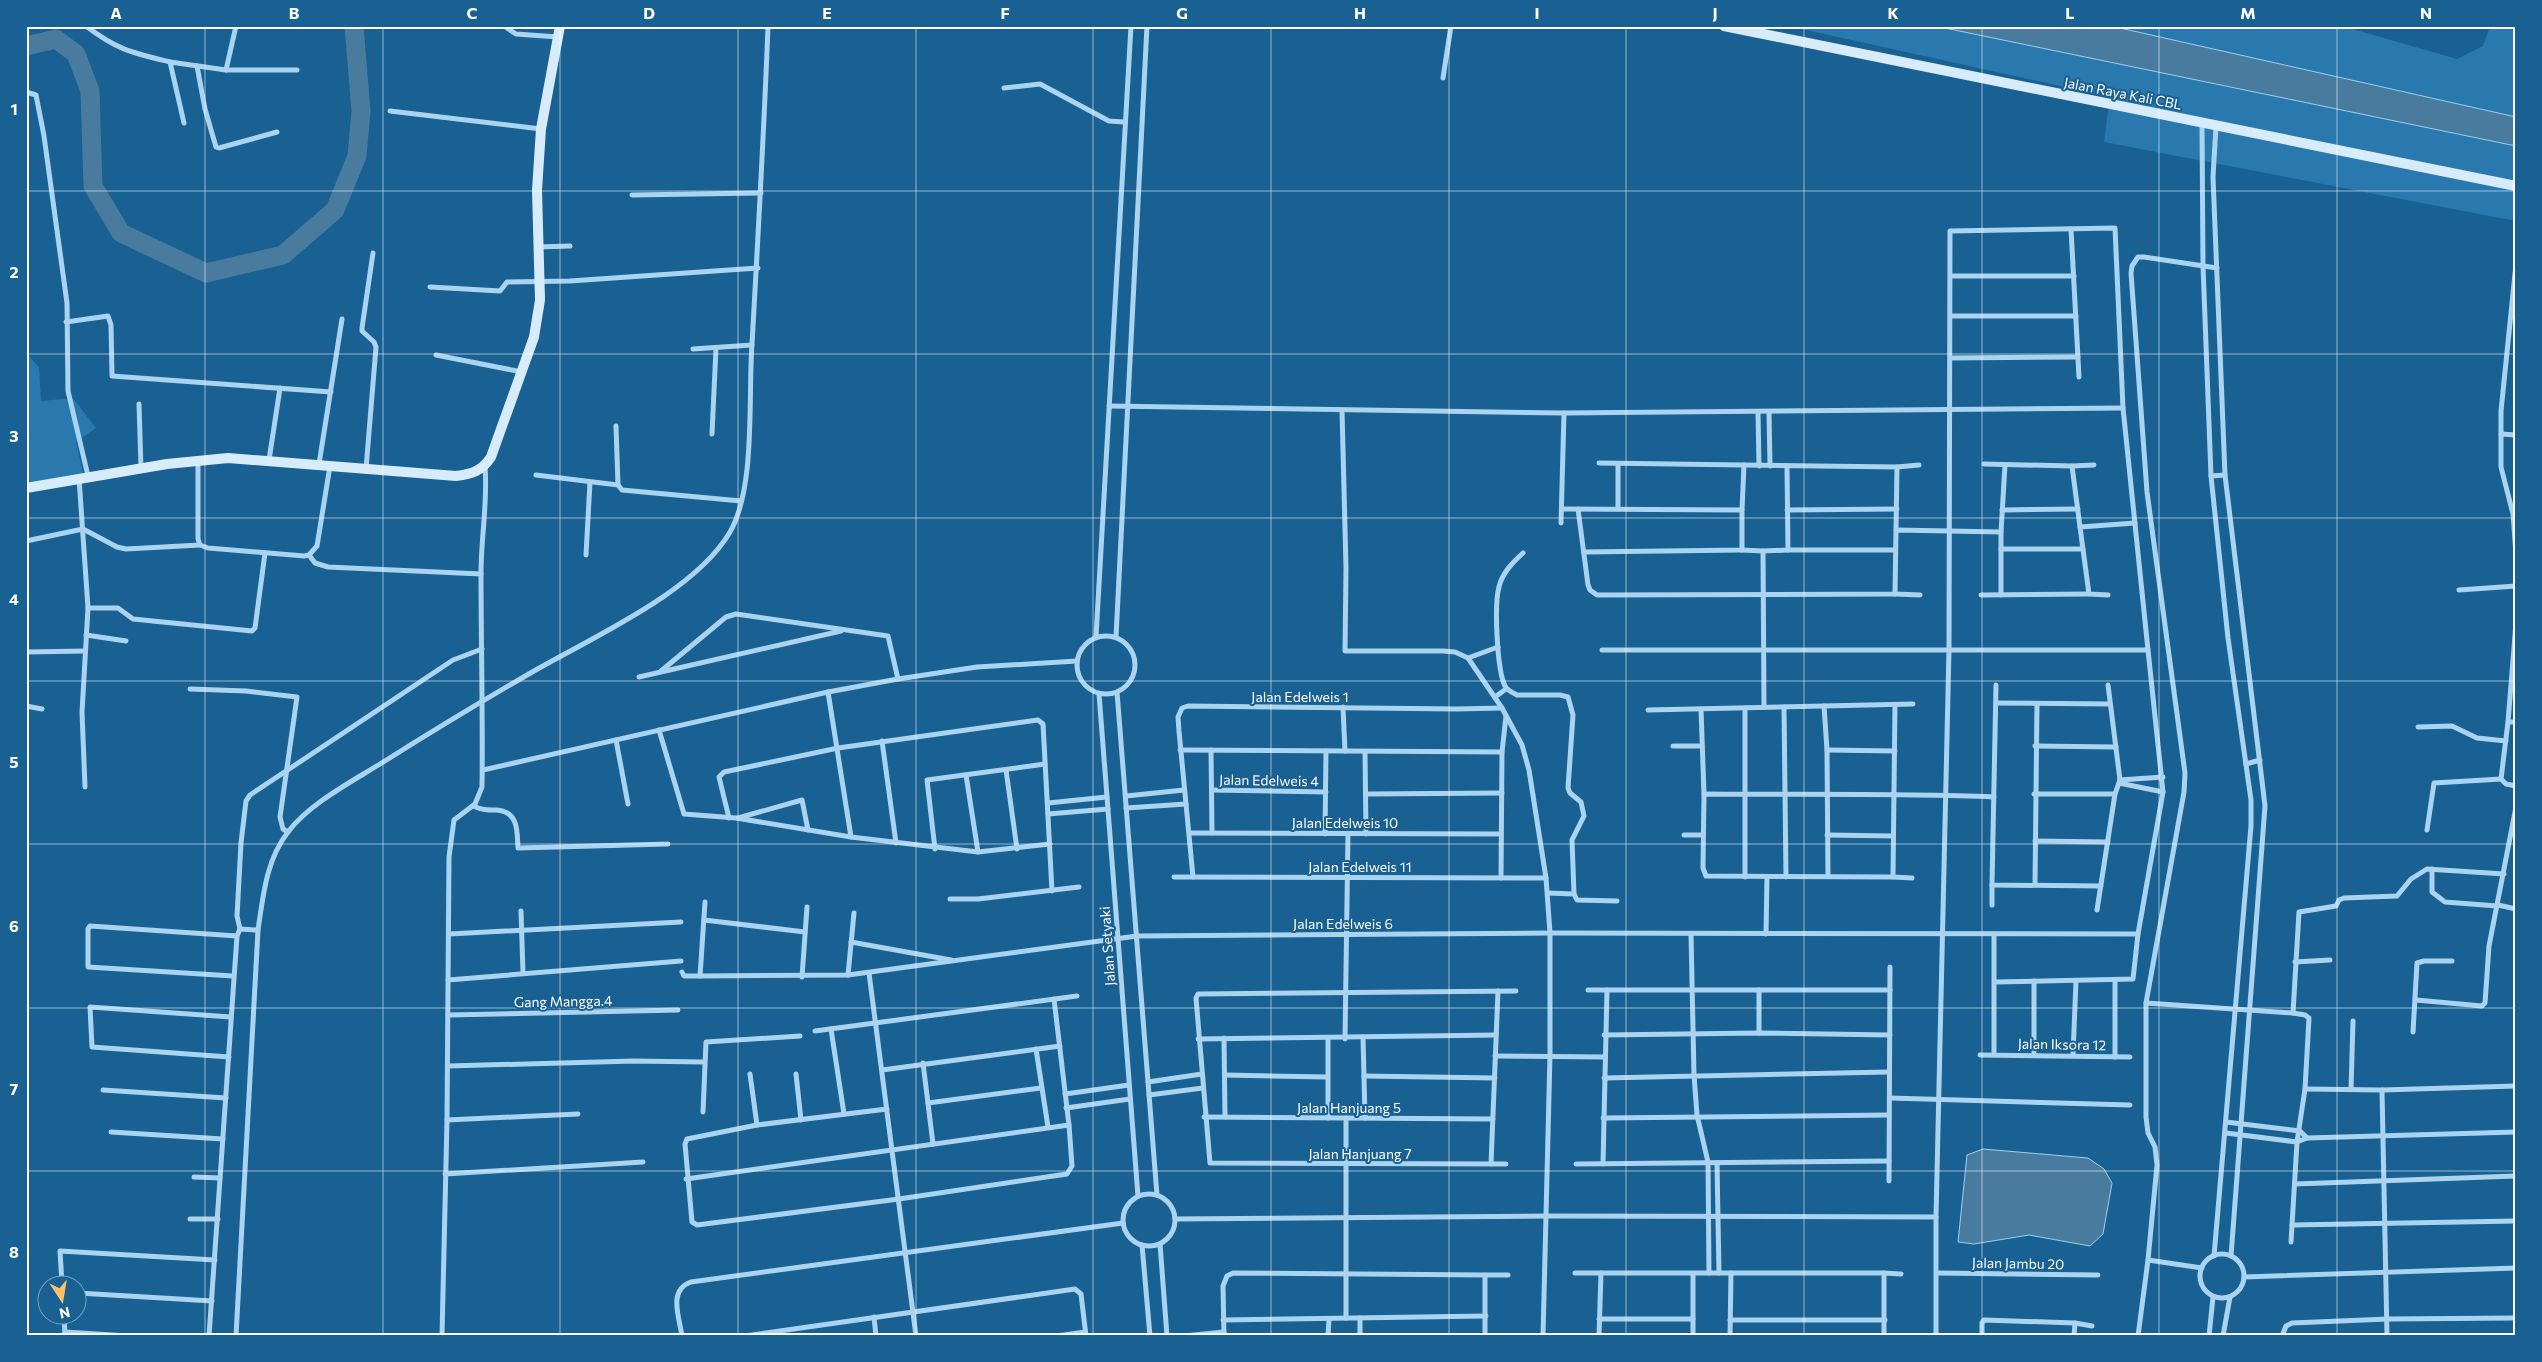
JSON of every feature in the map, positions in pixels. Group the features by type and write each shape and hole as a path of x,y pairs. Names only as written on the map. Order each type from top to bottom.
{"street":[{"path":"86,26 109,43 122,49 170,62 226,70 297,70"},
{"path":"226,70 236,26"},
{"path":"504,26 516,34 558,37"},
{"path":"442,1336 452,830 454,820 473,806 482,787 481,574 486,487 485,466 534,337 540,300 537,190 541,129 560,26"},
{"path":"236,1336 258,930 266,880 278,847 301,817 355,779 652,604 692,575 730,531 741,501 749,447 752,345 758,268 768,26"},
{"path":"1096,637 1131,26"},
{"path":"1116,637 1147,26"},
{"path":"1443,78 1451,26"},
{"name":"Jalan Raya Kali CBL","path":"1724,26 2516,186"},
{"path":"170,62 184,123"},
{"path":"197,66 205,109 216,147 219,148 277,132"},
{"path":"1004,88 1040,84 1109,120 1124,122"},
{"path":"26,92 36,94 44,136 67,303 68,391 84,477 82,529 88,608 82,720 86,787"},
{"path":"390,112 541,129"},
{"path":"2202,123 2203,266 2211,476 2228,638 2251,800 2251,826 2214,1256 2202,1268 2201,1285 2213,1297 2230,1297 2238,1292 2244,1277 2238,1261 2231,1256 2214,1256"},
{"path":"2216,126 2213,177 2225,474 2265,806 2231,1256"},
{"path":"632,194 760,194"},
{"path":"1936,1336 1938,1273 1936,1217 1949,650 1950,230 2115,228 2123,408 2163,792 2138,934 2135,976 2133,979 2115,980 1995,982"},
{"path":"2071,229 2079,377"},
{"path":"538,247 570,246"},
{"path":"366,469 376,347 374,342 362,331 362,328 373,252"},
{"path":"2138,1336 2148,1260 2157,1165 2155,1147 2148,1133 2146,1117 2146,1002 2184,792 2185,773 2146,492 2132,266 2138,257 2217,268"},
{"path":"2516,264 2503,382 2501,467 2513,514 2516,554"},
{"path":"430,287 500,291 506,282 570,281 758,268"},
{"path":"1950,276 2074,276"},
{"path":"66,322 108,316 111,325 112,376 331,392"},
{"path":"1951,316 2076,316"},
{"path":"319,464 342,319"},
{"path":"693,349 752,345"},
{"path":"712,434 716,348"},
{"path":"436,355 522,372"},
{"path":"1951,358 2078,357"},
{"path":"269,460 280,388"},
{"path":"139,404 141,468"},
{"path":"1109,406 1564,413 2123,408"},
{"path":"1342,410 1346,568 1345,651 1443,651 1455,652 1468,658 1502,708 1517,734 1526,758 1546,878 1550,933 1550,1055 1543,1336"},
{"path":"1758,412 1759,466"},
{"path":"1769,412 1770,466"},
{"path":"1561,523 1564,413"},
{"path":"616,426 618,485"},
{"path":"2502,434 2516,435"},
{"path":"26,488 141,468 198,460 239,458 456,476 470,474 485,466"},
{"path":"198,460 198,539 200,545"},
{"path":"1599,463 1898,467 1919,465"},
{"path":"1618,464 1618,508"},
{"path":"1984,464 2094,465"},
{"path":"310,555 317,546 330,465"},
{"path":"1742,550 1744,465"},
{"path":"2001,595 2001,532 2005,465"},
{"path":"1788,466 1788,550"},
{"path":"2072,466 2089,594"},
{"path":"1895,594 1898,467"},
{"path":"2211,476 2225,474"},
{"path":"536,475 618,485 627,491 741,501"},
{"path":"586,555 590,482"},
{"path":"1562,509 1742,510"},
{"path":"1578,509 1590,590 1597,595 1920,595"},
{"path":"1787,510 1897,509"},
{"path":"2002,510 2078,509"},
{"path":"2080,527 2135,523"},
{"path":"26,541 82,529 117,547 126,549 200,545 208,548 310,555"},
{"path":"1896,530 2001,532"},
{"path":"2001,549 2083,550"},
{"path":"1764,550 1764,707"},
{"path":"1584,552 1895,550"},
{"path":"88,608 119,609 133,619 252,631 255,628 265,553"},
{"path":"1506,689 1498,647 1499,586 1506,571 1523,553"},
{"path":"310,555 315,563 328,567 481,574"},
{"path":"2459,590 2516,586"},
{"path":"1981,595 2108,594"},
{"path":"661,671 731,614 888,636 898,679"},
{"path":"2501,779 2508,722 2516,623"},
{"path":"639,676 844,630"},
{"path":"86,635 126,641"},
{"path":"1096,637 1116,637 1125,642 1132,650 1136,666 1130,682 1117,692 1099,694 1082,682 1077,661 1083,646 1096,637"},
{"path":"1468,658 1498,647"},
{"path":"209,1336 233,976 237,936 240,929 237,916 246,801 250,795 287,769 453,660 482,650"},
{"path":"1602,650 1763,652 2148,650"},
{"path":"27,652 85,651"},
{"path":"483,770 828,692 898,679 977,667 1077,661"},
{"path":"1992,905 1996,685"},
{"path":"2097,910 2116,794 2120,781 2108,685"},
{"path":"190,689 246,691 297,697 280,817 283,829 288,832"},
{"path":"1495,697 1506,689"},
{"path":"1506,689 1517,695 1560,695 1568,697 1572,704 1568,788 1570,793 1581,802 1584,816 1572,840 1574,894 1578,900 1617,901"},
{"path":"828,692 850,837"},
{"path":"1117,692 1157,1195"},
{"name":"Jalan Setyaki","path":"1099,694 1138,1196"},
{"path":"1996,703 2110,704"},
{"path":"1892,877 1895,704"},
{"path":"1648,710 1914,704"},
{"path":"2035,884 2034,794 2037,704"},
{"path":"26,706 42,709"},
{"name":"Jalan Edelweis 1","path":"1193,877 1180,750 1178,717 1182,708 1188,706 1502,708"},
{"path":"1824,706 1827,750 1828,876"},
{"path":"1343,707 1345,751"},
{"path":"1784,707 1786,877"},
{"path":"1745,708 1745,877"},
{"path":"1701,709 1704,794 1702,835 1703,868 1706,876 1912,878"},
{"path":"1501,878 1502,752 1506,716"},
{"path":"729,818 719,777 720,774 838,748 1038,720 1043,724 1052,891"},
{"path":"2508,722 2516,722"},
{"path":"2418,727 2452,726 2477,738 2506,741"},
{"path":"659,730 684,814 736,818 935,849 978,852 1050,844"},
{"path":"616,740 628,804"},
{"path":"882,741 896,843"},
{"path":"1673,746 1702,746"},
{"path":"2035,746 2116,748"},
{"path":"1180,750 1502,752"},
{"path":"1211,750 1212,833"},
{"path":"1827,750 1895,751"},
{"path":"1325,834 1326,751"},
{"path":"1366,752 1366,834"},
{"path":"2246,764 2260,760"},
{"path":"935,849 927,780 1045,764"},
{"path":"1006,770 1017,849"},
{"path":"966,775 978,852"},
{"path":"2120,781 2162,777"},
{"path":"2427,830 2434,783 2501,779 2506,784 2516,786"},
{"path":"2120,781 2163,792"},
{"path":"1126,796 1184,790"},
{"name":"Jalan Edelweis 4","path":"1212,790 1326,792"},
{"path":"1366,794 1502,793"},
{"path":"1704,794 1946,795 1994,797"},
{"path":"2034,794 2116,794"},
{"path":"1048,803 1107,797"},
{"path":"736,818 802,800 808,830"},
{"path":"1126,808 1186,804"},
{"path":"473,806 481,810 499,810 513,818 517,825 518,848 668,844"},
{"path":"2416,1000 2482,1006 2485,1003 2489,946 2516,807"},
{"path":"1048,814 1108,810"},
{"name":"Jalan Edelweis 10","path":"1190,833 1501,834"},
{"path":"1345,1038 1345,935 1348,834"},
{"path":"1684,835 1702,835"},
{"path":"1827,835 1893,836"},
{"path":"2036,841 2108,842"},
{"path":"2293,1013 2299,912 2336,906 2339,900 2344,898 2397,896 2411,879 2421,872 2432,869 2504,874"},
{"path":"2432,869 2432,892 2442,901 2516,909"},
{"name":"Jalan Edelweis 11","path":"1174,877 1546,878"},
{"path":"1766,934 1767,877"},
{"path":"1992,885 2101,886"},
{"path":"950,899 978,899 1079,887"},
{"path":"1548,894 1574,894"},
{"path":"700,976 705,902"},
{"path":"802,977 807,907"},
{"path":"521,911 522,973"},
{"path":"848,976 854,912"},
{"path":"704,920 805,932"},
{"path":"449,934 681,922"},
{"path":"233,976 88,967 88,929 90,926 237,936"},
{"path":"240,929 258,930"},
{"name":"Jalan Edelweis 6","path":"682,972 684,976 848,976 1118,937 1137,936 1550,933 2138,934"},
{"path":"1692,934 1694,1075 1697,1115 1708,1162 1709,1273"},
{"path":"1994,934 1994,1054"},
{"path":"851,942 957,961"},
{"path":"2295,962 2330,960"},
{"path":"2413,1032 2417,963 2424,960 2452,961"},
{"path":"448,980 681,961"},
{"path":"1889,1181 1890,967"},
{"path":"870,973 916,1336"},
{"path":"2074,1055 2076,980"},
{"path":"2115,980 2115,1057"},
{"path":"2034,981 2034,1054"},
{"path":"1588,990 1890,990"},
{"path":"1603,1164 1604,1035 1607,990"},
{"path":"1759,990 1759,1034"},
{"path":"1204,1117 1196,998 1198,994 1345,991 1516,991"},
{"path":"1491,1164 1498,991"},
{"path":"815,1030 1077,996"},
{"path":"887,1109 757,1125 687,1139 685,1144 686,1179 692,1222 697,1224 899,1200 1067,1174 1072,1166 1069,1125 1054,999"},
{"path":"2146,1002 2293,1013 2305,1015 2309,1018 2311,1024 2305,1089 2297,1142 2290,1242"},
{"path":"229,1057 92,1047 90,1007 231,1017"},
{"name":"Gang Mangga.4","path":"448,1015 678,1010"},
{"path":"2351,1089 2353,1020"},
{"path":"831,1028 844,1114"},
{"path":"1198,1038 1363,1038 1496,1035"},
{"path":"1604,1035 1890,1035"},
{"path":"703,1112 704,1044 708,1041 800,1036"},
{"path":"1224,1038 1225,1117"},
{"path":"1328,1038 1328,1118"},
{"path":"1363,1038 1365,1118"},
{"path":"882,1070 1060,1046"},
{"path":"1036,1049 1048,1127"},
{"name":"Jalan Iksora 12","path":"1980,1055 2034,1054 2130,1057"},
{"path":"1495,1056 1550,1055 1604,1057"},
{"path":"448,1066 634,1061 704,1062"},
{"path":"923,1064 933,1144"},
{"path":"1604,1078 1889,1072"},
{"path":"750,1074 757,1125"},
{"path":"796,1074 801,1120"},
{"path":"1148,1082 1202,1074"},
{"path":"1225,1075 1327,1077"},
{"path":"1364,1076 1495,1078"},
{"path":"1065,1094 1129,1085"},
{"path":"2305,1089 2382,1090 2516,1086"},
{"path":"928,1103 1041,1088"},
{"path":"1149,1095 1203,1088"},
{"path":"103,1090 226,1098"},
{"path":"2382,1090 2387,1336"},
{"path":"1890,1098 2130,1105"},
{"path":"1066,1108 1130,1099"},
{"path":"447,1120 578,1114"},
{"path":"1603,1118 1697,1115 1889,1115"},
{"name":"Jalan Hanjuang 5","path":"1204,1117 1493,1119"},
{"name":"Jalan Hanjuang 7","path":"1204,1117 1208,1160 1214,1165 1506,1164"},
{"path":"1346,1118 1346,1318"},
{"path":"2226,1122 2300,1131 2307,1138"},
{"path":"686,1179 892,1148 1069,1125"},
{"path":"111,1132 223,1138"},
{"path":"2226,1133 2297,1142 2307,1138 2516,1132"},
{"path":"1576,1164 1889,1161"},
{"path":"445,1174 643,1162"},
{"path":"1717,1163 1719,1273"},
{"path":"2295,1184 2516,1176"},
{"path":"194,1177 220,1178"},
{"path":"1157,1195 1168,1202 1176,1219 1173,1231 1160,1244 1142,1245 1131,1239 1123,1223 1125,1210 1138,1196 1157,1195"},
{"path":"1176,1219 1547,1216 1708,1218 1936,1217"},
{"path":"190,1219 218,1219"},
{"path":"2292,1225 2516,1221"},
{"path":"682,1336 676,1296 683,1285 1123,1223"},
{"path":"1160,1244 1167,1336"},
{"path":"1142,1245 1150,1336"},
{"path":"61,1274 60,1251 215,1260"},
{"path":"2148,1260 2202,1268"},
{"path":"2244,1277 2386,1270 2516,1268"},
{"path":"1575,1272 1901,1274"},
{"path":"1184,1336 1224,1334 1224,1280 1233,1273 1508,1275"},
{"path":"1599,1336 1601,1273"},
{"path":"1884,1273 1884,1336"},
{"name":"Jalan Jambu 20","path":"1938,1273 2098,1275"},
{"path":"1693,1274 1693,1336"},
{"path":"1730,1336 1731,1274"},
{"path":"1485,1275 1485,1336"},
{"path":"745,1336 1075,1288 1082,1294 1086,1334 1057,1336"},
{"path":"88,1294 212,1301"},
{"path":"2208,1336 2213,1297"},
{"path":"2223,1336 2230,1297"},
{"path":"1223,1320 1486,1316"},
{"path":"874,1317 876,1336"},
{"path":"1360,1318 1360,1336"},
{"path":"2282,1336 2286,1326 2292,1323 2388,1319 2516,1318"},
{"path":"1328,1336 1329,1319"},
{"path":"1599,1319 1693,1319"},
{"path":"1730,1320 1885,1320"},
{"path":"1982,1336 1982,1323 1984,1320 2075,1323 2092,1326"},
{"path":"2074,1336 2075,1323"},
{"path":"65,1334 128,1336"}],"shaded area":[{"path":"1788,26 1935,26 2516,146 2516,221 2104,142 2110,97"},
{"path":"1935,26 2111,26 2516,117 2516,146"},
{"path":"2111,26 2342,26 2457,59 2483,46 2490,26 2516,26 2516,117"},
{"path":"26,353 39,367 41,401 73,398 96,428 76,442 84,476 26,485"},
{"path":"1983,1149 2088,1158 2104,1169 2112,1183 2103,1234 2090,1246 2029,1235 1974,1244 1958,1242 1967,1155"}],"waterway":[{"path":"26,46 56,39 76,54 90,91 93,186 121,233 206,273 283,255 335,210 357,156 361,111 354,26"}]}
